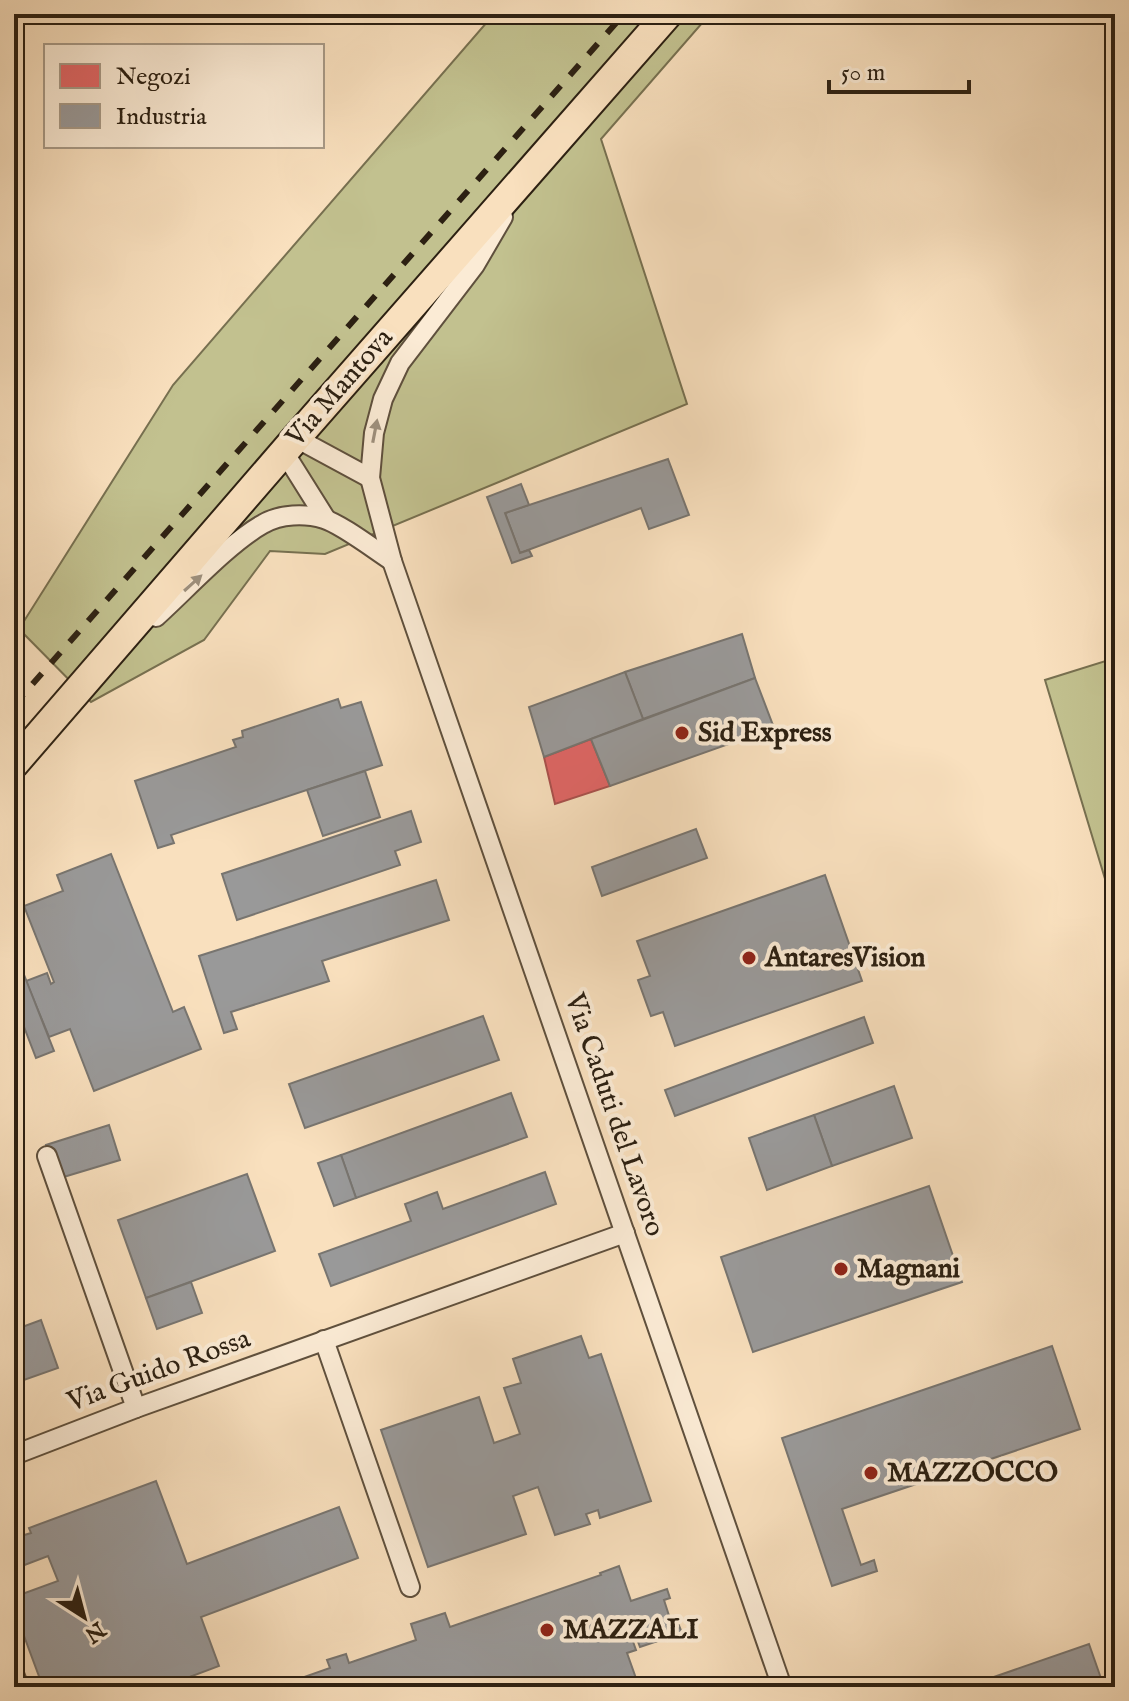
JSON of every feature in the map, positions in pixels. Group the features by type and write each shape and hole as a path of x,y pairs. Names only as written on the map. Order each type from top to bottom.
{"main road":[{"name":"Via Mantova","path":"14,764 668,14"}],"street":[{"name":"Via Caduti del Lavoro","path":"528,174 475,265 400,363 383,399 374,433 370,478 392,561 782,1687"},
{"path":"290,445 370,478"},
{"path":"290,445 326,519"},
{"path":"93,673 240,541 265,523 300,515 326,519 392,561"},
{"path":"47,1156 136,1408"},
{"name":"Via Guido Rossa","path":"14,1455 136,1408 625,1233"},
{"path":"324,1340 410,1587"},
{"path":"14,1674 19,1687"}],"shaded area":[{"path":"494,14 710,14 601,139 687,404 325,554 270,551 204,640 91,702 19,629 173,385"},
{"path":"1115,658 1115,912 1045,680"}],"building: Negozi":[{"path":"591,739 610,786 555,804 544,757"}],"building: Industria":[{"path":"668,459 689,515 649,529 641,508 520,553 505,513"},
{"path":"521,484 529,505 505,513 520,553 529,550 532,556 512,563 487,497"},
{"path":"742,634 755,678 643,719 625,672"},
{"path":"625,672 643,719 544,757 529,707"},
{"name":"Sid Express","path":"755,678 774,728 610,786 591,739"},
{"path":"338,699 341,708 361,702 382,765 171,835 174,843 158,848 135,781 236,747 233,740 243,737 242,731"},
{"path":"365,771 380,817 323,836 307,790"},
{"path":"411,811 421,842 395,851 400,865 237,920 222,874"},
{"path":"696,829 707,858 602,896 592,867"},
{"path":"111,854 173,1012 184,1007 201,1049 94,1091 70,1029 49,1037 26,981 47,973 51,984 54,982 24,906 63,891 57,875"},
{"name":"AntaresVision","path":"825,875 862,981 675,1046 663,1012 651,1016 638,980 650,976 637,941"},
{"path":"436,880 449,920 322,961 329,981 231,1012 237,1029 224,1033 199,956"},
{"path":"19,962 54,1051 36,1058 14,1001 14,964"},
{"path":"483,1016 499,1060 305,1128 289,1084"},
{"path":"864,1017 873,1043 675,1116 665,1090"},
{"path":"894,1086 912,1138 832,1166 814,1115"},
{"path":"511,1093 527,1137 356,1198 341,1155"},
{"path":"814,1115 832,1166 767,1190 749,1138"},
{"path":"109,1125 120,1160 57,1179 46,1145"},
{"path":"341,1155 356,1198 334,1206 318,1163"},
{"path":"545,1172 556,1204 331,1286 319,1254 411,1221 405,1204 437,1192 443,1209"},
{"path":"247,1174 275,1251 146,1298 118,1220"},
{"name":"Magnani","path":"929,1186 962,1282 753,1352 721,1257"},
{"path":"191,1282 202,1313 157,1329 146,1298"},
{"path":"41,1320 58,1368 21,1381 14,1363 14,1330"},
{"path":"581,1336 589,1358 601,1354 651,1501 600,1518 598,1510 586,1514 590,1524 555,1535 538,1487 513,1496 526,1534 428,1567 381,1430 479,1397 494,1443 520,1434 504,1388 521,1383 513,1359"},
{"name":"MAZZOCCO","path":"1052,1346 1080,1429 842,1509 861,1565 874,1560 877,1571 832,1586 782,1438"},
{"path":"156,1481 187,1564 339,1507 358,1558 201,1617 219,1666 163,1687 98,1687 96,1683 85,1687 43,1687 14,1609 14,1597 58,1581 48,1556 14,1569 14,1538 31,1533 29,1528"},
{"name":"MAZZALI","path":"619,1566 631,1601 667,1589 670,1598 664,1600 672,1625 678,1623 682,1633 640,1647 637,1639 641,1638 640,1633 631,1636 636,1650 627,1653 638,1684 630,1687 276,1687 330,1668 327,1660 346,1654 349,1663 416,1640 411,1624 445,1613 450,1627"},
{"path":"1089,1644 1104,1687 965,1687"},
{"path":"193,1676 197,1687 167,1687 167,1686"}],"railway":[{"path":"14,705 624,14"}],"place":[{"name":"Sid Express","path":"682,733"},
{"name":"AntaresVision","path":"749,958"},
{"name":"Magnani","path":"841,1269"},
{"name":"MAZZOCCO","path":"871,1473"},
{"name":"MAZZALI","path":"547,1630"}]}
